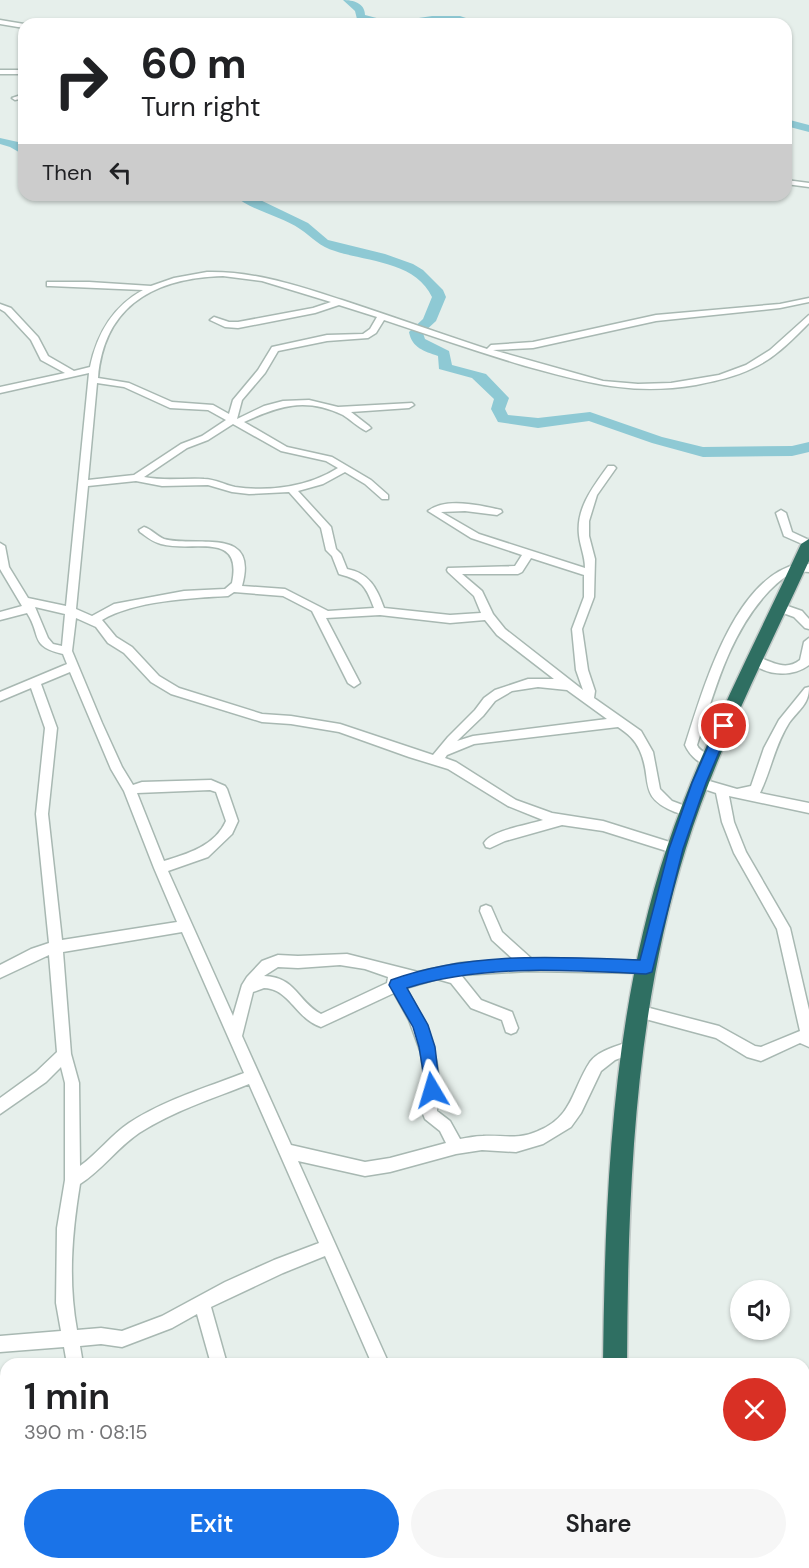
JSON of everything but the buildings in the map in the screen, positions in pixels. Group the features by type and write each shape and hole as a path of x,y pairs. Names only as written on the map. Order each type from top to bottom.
{"highway":[{"path":"615,1358 616,1222 621,1151 632,1047 646,967 676,849 699,783 779,607 804,567 809,544"}],"street":[{"path":"0,22 18,25"},
{"path":"0,72 18,72"},
{"path":"792,183 809,185"},
{"path":"378,1358 160,867 130,790 117,769 67,651 79,509 84,483 94,375 99,347 108,325 130,302 153,288 193,276 231,274 266,279 382,315 474,347 595,382 625,386 653,386 720,376 750,367 787,340 809,318"},
{"path":"50,284 153,288"},
{"path":"474,347 518,347 586,335 650,319 809,300"},
{"path":"214,320 228,325 250,323 315,310 339,302"},
{"path":"0,306 8,310 35,339 44,358 72,373"},
{"path":"234,421 238,400 262,371 275,349 333,337 361,338 373,331 382,315"},
{"path":"0,390 72,373 94,375 126,385 171,405 210,407 284,449 322,456 368,482 386,497"},
{"path":"136,478 184,446 205,438 234,421 271,406 289,402 359,410 409,405"},
{"path":"328,408 352,417 366,428"},
{"path":"588,700 590,691 582,670 577,629 589,597 588,547 584,536 586,509 592,495 611,468"},
{"path":"84,483 136,478 166,485 212,483 245,491 291,488 332,478 343,469"},
{"path":"291,488 326,527 331,550 336,554 343,572 363,577 374,593 380,611"},
{"path":"497,513 457,508 440,508 433,511 475,536 589,573"},
{"path":"781,513 788,534 809,544"},
{"path":"144,530 165,542 218,544 232,551 240,564 240,577 235,588"},
{"path":"0,546 4,567 14,586 28,604 43,640 49,647 67,651"},
{"path":"528,554 518,570 452,570 478,594 488,616 518,647 637,734 647,752 654,791 668,804 688,812"},
{"path":"709,761 694,752 691,745 726,642 735,624 764,589 781,573 804,567"},
{"path":"94,620 114,608 184,595 228,592 235,588 285,593 332,615 380,611 450,619 488,616"},
{"path":"0,615 28,604 70,611 100,624 112,640 128,650 155,679 175,691 255,717 340,728 413,754 440,756 512,803 559,820 603,826 676,849"},
{"path":"779,607 798,614 809,625"},
{"path":"316,609 354,683"},
{"path":"755,660 781,671 790,671 805,662 809,642"},
{"path":"0,697 72,666"},
{"path":"440,756 464,725 478,714 489,699 502,692 518,685 536,682 553,682 571,687"},
{"path":"34,683 51,728 42,814 55,924 64,1054 72,1083 73,1180 65,1228 64,1303 74,1358"},
{"path":"744,794 756,790 759,786 770,748 785,720 809,691"},
{"path":"440,756 457,745 492,737 621,722"},
{"path":"699,783 722,791 809,808"},
{"path":"130,790 142,787 211,785 220,789 224,795 232,822 228,830 204,854 160,867"},
{"path":"722,791 728,822 740,853 783,928 809,1040"},
{"path":"490,843 502,837 559,820"},
{"path":"486,911 497,936 529,964"},
{"path":"0,972 36,953 55,947 186,926"},
{"path":"235,1037 249,985 256,974 267,965 286,960 298,962 341,957 374,965 400,976 452,976 460,981 474,1003 502,1012 508,1017 511,1028"},
{"path":"249,985 270,980 280,983 312,1016 321,1021 396,985 427,975 482,966 529,964 646,967"},
{"path":"387,972 420,1025 427,1047 433,1083 430,1114 445,1126 456,1147"},
{"path":"638,1011 719,1032 761,1054 799,1037 806,1037 809,1040"},
{"path":"286,1151 365,1168 390,1166 456,1147 482,1143 516,1145 543,1137 566,1122 596,1066 610,1055 632,1047"},
{"path":"0,1107 41,1077 64,1054"},
{"path":"73,1180 90,1170 114,1144 135,1128 191,1100 253,1076"},
{"path":"0,1344 101,1336 122,1339 166,1322 280,1266 329,1247"},
{"path":"200,1304 206,1315 217,1358"}],"waterway":[{"path":"348,0 360,10 360,17 364,18"},
{"path":"792,124 809,129"},
{"path":"0,141 18,147"},
{"path":"252,201 304,226 324,243 340,249 380,257 418,273 438,293 439,297 429,321 416,332 419,341 426,347 444,354 446,362 444,366 452,370 473,373 484,380 502,398 498,409 503,419 538,423 590,416 657,440 703,452 792,451 809,447"}],"route":[{"path":"432,1090 433,1083 427,1047 420,1025 396,985 427,975 482,966 529,964 646,967 676,849 699,783 724,726"}]}
